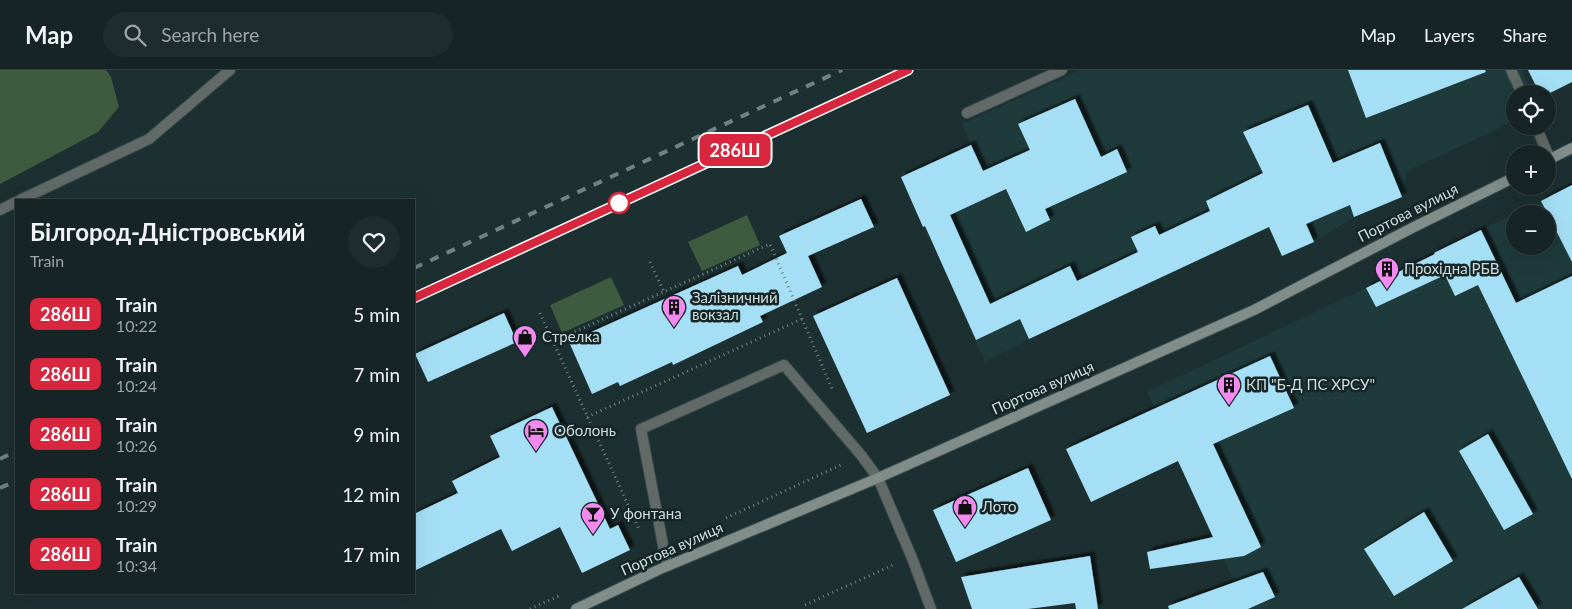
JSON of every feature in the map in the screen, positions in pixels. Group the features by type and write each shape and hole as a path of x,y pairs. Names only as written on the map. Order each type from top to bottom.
{"main road":[{"path":"1556,156 1572,148"},
{"name":"Портова вулиця","path":"576,609 667,566 878,478 1254,310 1403,232 1506,181"}],"street":[{"path":"22,199 149,139 230,70"},
{"path":"967,113 1062,70"},
{"path":"1511,70 1518,85"},
{"path":"0,210 15,202"},
{"path":"667,566 641,429 784,366 862,455 878,478 912,558 931,609"}],"path":[{"path":"552,342 770,244 834,392"},
{"path":"650,262 664,292"},
{"path":"540,313 639,530"},
{"path":"587,417 802,318"},
{"path":"804,605 892,565"}],"shaded area":[{"path":"1081,70 1522,70 1529,85 1506,85 1506,125 1407,171 1402,197 1354,217 1314,242 1282,256 1268,228 1029,339 985,362 901,177 971,145 962,124"},
{"path":"1572,185 1572,609 1247,609 1147,392 1425,259 1506,218 1506,255 1556,255 1556,205 1531,205 1552,195 1556,195 1556,193"}],"green space":[{"path":"0,70 106,70 111,77 119,107 98,132 0,184"},
{"path":"747,215 760,245 702,271 688,242"},
{"path":"611,277 624,305 562,333 550,305"}],"building":[{"path":"1348,70 1485,70 1486,72 1366,118"},
{"path":"1528,70 1572,70 1572,82 1556,90 1556,85 1536,85"},
{"path":"1075,99 1101,157 1117,149 1127,172 1045,209 1050,220 1026,232 1006,189 950,215 990,304 1070,266 1077,281 1138,252 1131,237 1155,226 1159,235 1210,211 1206,201 1263,173 1243,132 1308,105 1333,163 1380,143 1402,197 1354,217 1350,205 1306,224 1314,242 1282,256 1269,227 1029,339 1020,319 976,340 901,177 971,145 983,171 1030,150 1018,124"},
{"path":"1572,185 1572,262 1556,231 1556,205 1543,205 1541,201 1556,195"},
{"name":"Залізничний вокзал","path":"861,199 874,227 808,256 822,287 760,316 763,322 673,365 672,362 620,386 618,382 592,394 569,342 738,266 742,275 787,253 779,236"},
{"path":"1481,230 1516,303 1572,276 1572,479 1478,285 1455,296 1445,275 1376,307 1366,288"},
{"path":"897,278 950,395 867,433 813,316"},
{"path":"504,313 517,342 428,382 415,354"},
{"path":"1270,356 1294,408 1213,444 1261,547 1244,556 1150,569 1147,552 1213,537 1178,461 1091,502 1066,449"},
{"path":"552,407 610,529 618,525 630,550 582,573 560,527 512,551 501,529 415,571 415,514 458,493 452,481 500,457 490,436"},
{"path":"1488,434 1533,514 1504,530 1459,451"},
{"path":"1028,468 1051,520 956,562 933,510"},
{"path":"1424,512 1453,561 1394,596 1364,549"},
{"path":"1090,556 1098,609 1076,609 1075,603 1028,609 972,609 961,577"},
{"path":"1263,572 1275,597 1248,609 1169,609 1168,606"},
{"path":"1519,577 1538,609 1462,609"}],"railway":[{"path":"415,268 842,70"},
{"path":"415,298 908,70"},
{"path":"0,459 15,452"},
{"path":"0,488 15,481"}],"train":[{"name":"286Ш","path":"415,298 908,70"}],"place":[{"name":"Прохідна РБВ","path":"1387,290"},
{"name":"Залізничний вокзал","path":"674,328"},
{"name":"Стрелка","path":"525,358"},
{"name":"КП \"Б-Д ПС ХРСУ\"","path":"1229,406"},
{"name":"Оболонь","path":"536,452"},
{"name":"Лото","path":"965,528"},
{"name":"У фонтана","path":"593,535"}]}
